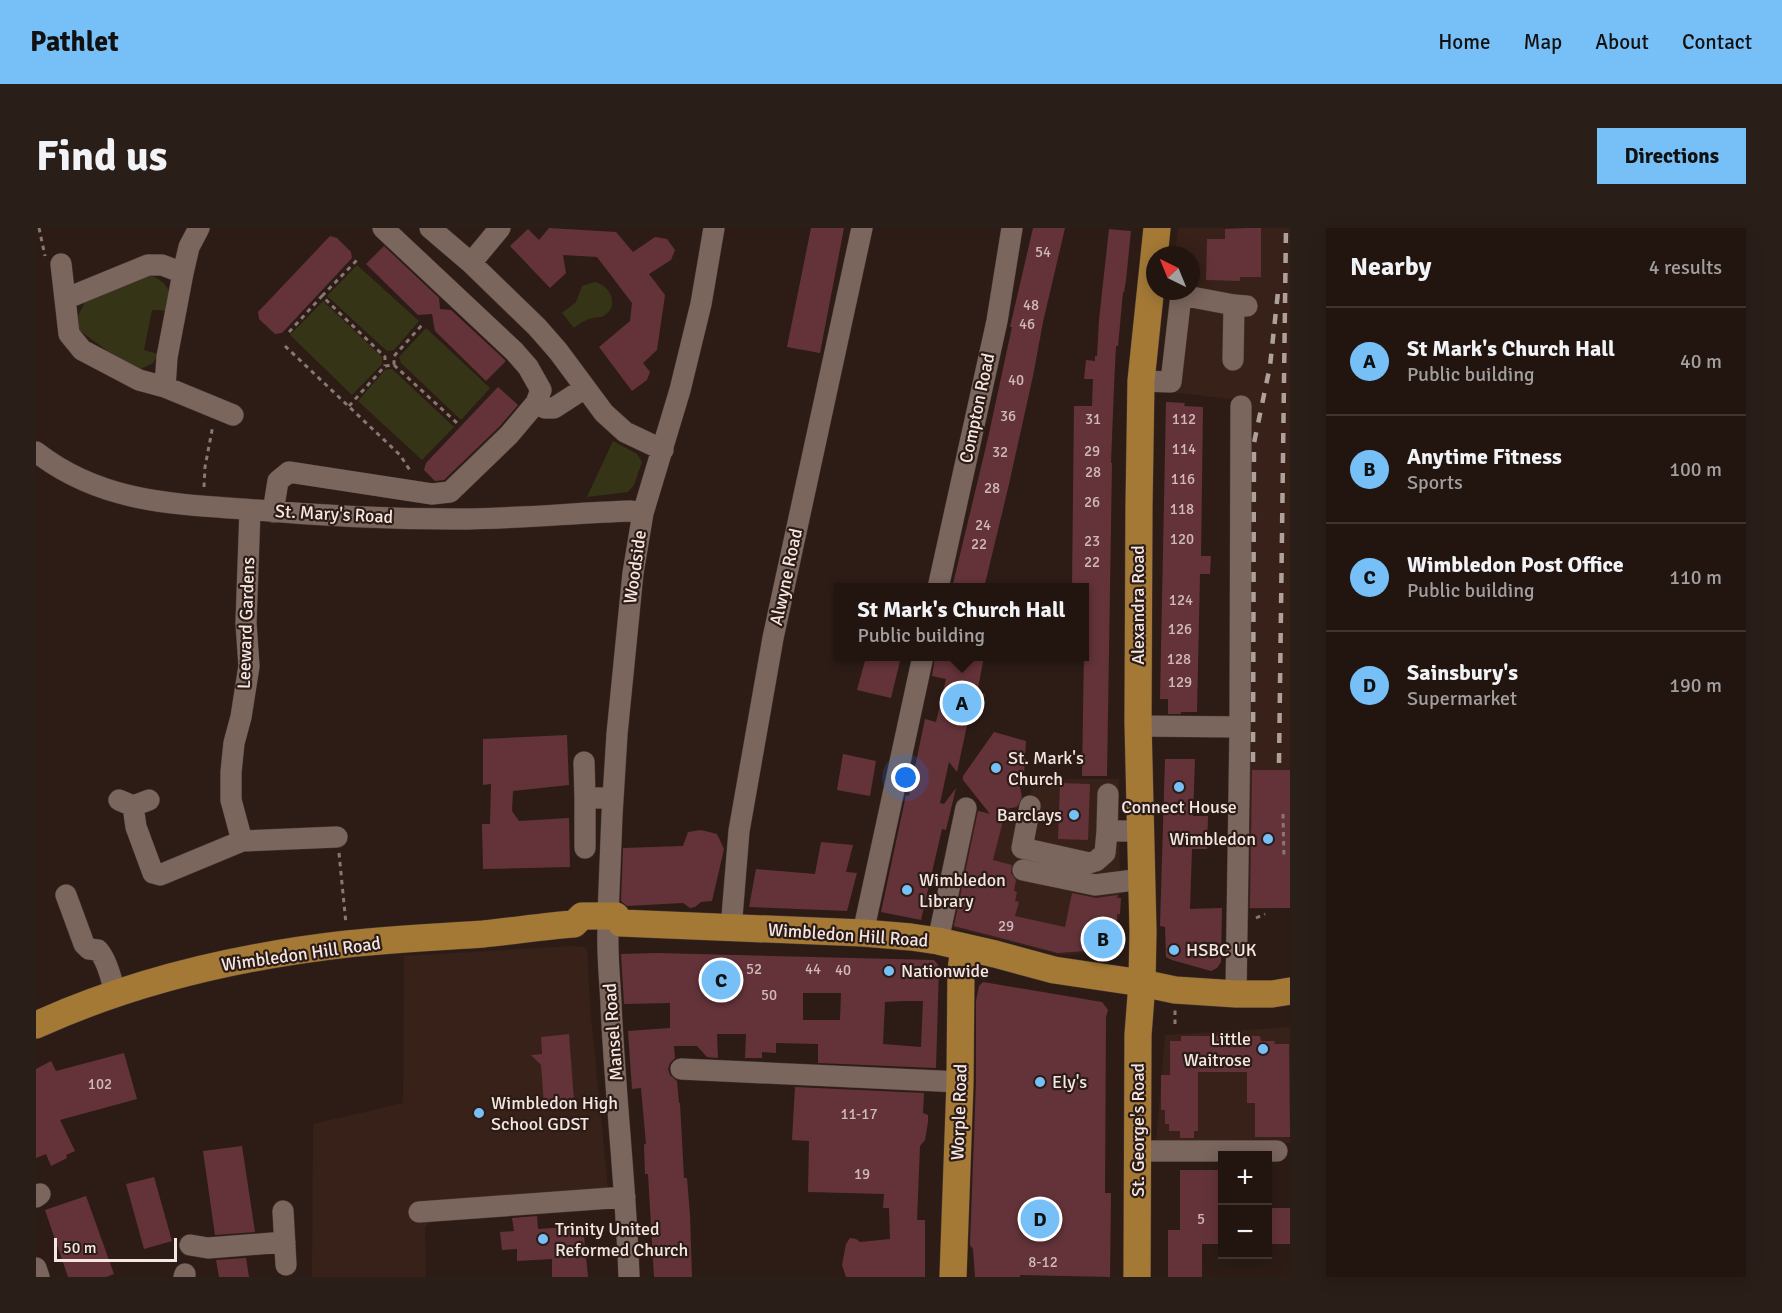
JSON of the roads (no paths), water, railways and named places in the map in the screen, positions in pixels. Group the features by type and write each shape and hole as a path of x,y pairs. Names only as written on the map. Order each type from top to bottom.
{"main road":[{"name":"Alexandra Road","path":"1142,983 1143,931 1138,726 1139,518 1142,381 1157,228"},
{"name":"Wimbledon Hill Road","path":"36,1025 69,1010 115,994 196,970 348,944 574,924 582,931 612,923 863,933 951,945 1054,970 1175,990 1236,994 1272,994 1290,991"},
{"name":"Worple Road","path":"951,945 961,970 960,1082 953,1277"},
{"name":"St. George's Road","path":"1137,1277 1138,1035 1142,983"}],"street":[{"path":"165,387 167,357 183,273 189,247 199,228"},
{"path":"273,512 278,481 289,472 432,494 450,492 508,435 536,403 541,390 528,367 514,351 383,228"},
{"path":"430,228 471,263 537,327 558,351 604,413 625,432 663,450"},
{"path":"471,263 500,228"},
{"name":"Woodside","path":"612,923 613,798 633,573 643,513 663,450 701,304 714,228"},
{"name":"Alwyne Road","path":"731,929 739,831 772,638 862,228"},
{"name":"Compton Road","path":"939,583 997,321 1012,228"},
{"path":"61,264 69,334 82,350 139,380 165,387 225,411"},
{"path":"65,299 148,265 162,265 183,273"},
{"path":"1142,381 1171,381 1181,295 1240,305 1233,360"},
{"path":"536,403 545,408 554,408 585,388"},
{"path":"1236,994 1241,406"},
{"name":"St. Mary's Road","path":"36,452 68,473 106,489 136,498 170,504 339,516 457,519 630,511 643,513"},
{"name":"Leeward Gardens","path":"242,841 231,800 231,772 234,743 241,717 249,666 246,623 250,510"},
{"path":"863,933 922,661"},
{"path":"1138,726 1240,727"},
{"path":"584,762 585,848"},
{"path":"1030,806 1022,848 1089,863 1096,861 1105,853 1108,794"},
{"path":"585,798 613,798"},
{"path":"134,802 136,827 153,873 160,875 242,841 323,832"},
{"path":"951,945 966,808"},
{"path":"1107,831 1141,831"},
{"path":"1023,870 1095,885 1142,879"},
{"path":"66,896 84,944 89,949 98,950 103,955 115,994"},
{"name":"Mansel Road","path":"612,923 608,955 629,1277"},
{"path":"681,1069 960,1082"},
{"path":"1138,1151 1277,1151"},
{"path":"419,1212 625,1197"},
{"path":"283,1211 286,1265"},
{"path":"190,1245 208,1248 285,1242"},
{"path":"36,1268 39,1277"}],"railway":[{"path":"1279,763 1286,228"},
{"path":"1253,762 1254,443 1270,366 1278,292"}],"place":[{"name":"St Mark's Church Hall","path":"962,703"},
{"name":"St. Mark's Church","path":"996,768"},
{"name":"Connect House","path":"1179,787"},
{"name":"Barclays","path":"1074,815"},
{"name":"Wimbledon","path":"1268,839"},
{"name":"Wimbledon Library","path":"907,890"},
{"name":"Anytime Fitness","path":"1103,939"},
{"name":"HSBC UK","path":"1174,950"},
{"name":"Nationwide","path":"889,971"},
{"name":"Wimbledon Post Office","path":"721,980"},
{"name":"Little Waitrose","path":"1263,1049"},
{"name":"Ely's","path":"1040,1082"},
{"name":"Wimbledon High School GDST","path":"479,1113"},
{"name":"Sainsbury's","path":"1040,1219"},
{"name":"Trinity United Reformed Church","path":"543,1239"}]}
